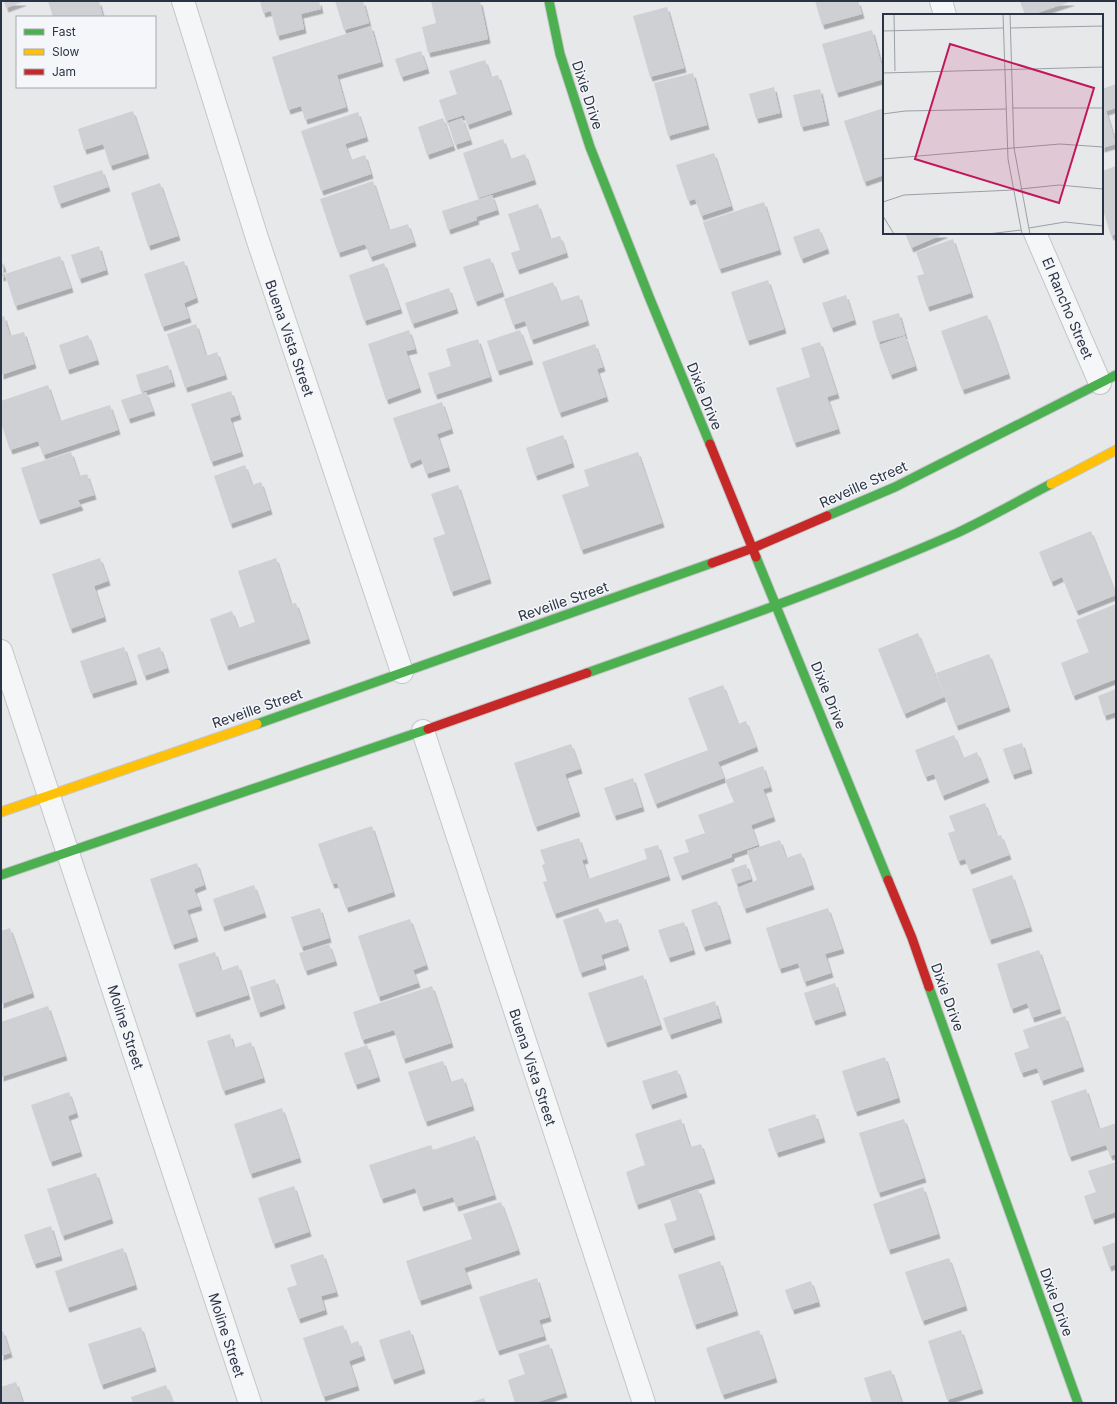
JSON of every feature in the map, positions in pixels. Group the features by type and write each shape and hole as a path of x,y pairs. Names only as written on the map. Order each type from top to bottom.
{"main road":[{"name":"Dixie Drive","path":"549,1 560,54 590,147 650,299 912,938 1078,1403"},
{"name":"Reveille Street","path":"1,812 753,548 895,487 1108,379"},
{"path":"1,875 422,731 777,606 869,570 959,532 1116,450"}],"street":[{"name":"Buena Vista Street","path":"184,1 257,238 402,672"},
{"path":"941,1 945,14"},
{"name":"El Rancho Street","path":"1036,234 1108,379"},
{"name":"Moline Street","path":"1,651 250,1403"},
{"name":"Buena Vista Street","path":"422,731 644,1403"}],"building":[{"path":"4,1 25,1 6,8"},
{"path":"48,1 99,1 103,16 53,16"},
{"path":"260,1 319,1 321,9 301,14 304,29 277,36 271,11 263,13"},
{"path":"335,1 363,1 369,23 344,30"},
{"path":"431,1 480,1 488,39 428,53 422,27 436,23"},
{"path":"815,1 858,1 862,14 822,25"},
{"path":"1020,1 1073,1 1034,14 1025,14"},
{"path":"667,7 684,68 650,77 633,16"},
{"path":"371,26 381,62 337,75 346,107 305,120 301,106 288,110 272,57"},
{"path":"872,30 883,70 883,79 836,93 822,44"},
{"path":"421,51 427,69 401,77 395,59"},
{"path":"485,60 491,77 498,75 510,110 467,125 464,115 446,121 439,100 457,94 449,71"},
{"path":"693,73 707,125 668,136 654,83"},
{"path":"1116,84 1116,108 1106,111 1116,144 1103,148 1103,89"},
{"path":"774,87 780,113 756,119 749,94"},
{"path":"820,89 827,121 801,127 793,95"},
{"path":"883,108 883,175 864,182 844,121"},
{"path":"133,111 147,154 110,166 103,144 84,150 78,129"},
{"path":"358,112 366,137 345,144 351,160 365,155 371,174 321,191 301,131"},
{"path":"443,118 453,146 427,155 418,127"},
{"path":"462,118 470,140 455,145 448,123"},
{"path":"503,139 510,159 525,154 534,180 478,198 463,153"},
{"path":"714,153 731,206 701,216 695,199 688,201 676,165"},
{"path":"1116,166 1116,234 1111,236 1103,210 1103,171"},
{"path":"102,170 108,187 59,204 53,186"},
{"path":"373,181 389,230 408,224 414,242 370,257 365,244 338,253 320,199"},
{"path":"160,183 178,236 148,246 131,193"},
{"path":"492,195 497,210 476,217 477,220 448,230 442,211"},
{"path":"764,202 779,250 719,269 703,222"},
{"path":"538,204 550,239 560,236 566,253 517,270 511,253 520,250 508,214"},
{"path":"819,228 827,249 801,259 793,237"},
{"path":"905,234 944,234 911,248"},
{"path":"953,239 971,293 927,307 917,276 924,274 916,252"},
{"path":"99,246 106,270 79,279 71,255"},
{"path":"60,256 71,288 15,306 5,274"},
{"path":"490,258 502,292 475,302 463,267"},
{"path":"1,259 4,268 1,268"},
{"path":"184,261 196,298 184,303 189,318 162,327 144,274"},
{"path":"384,263 400,309 364,321 349,275"},
{"path":"1,268 4,276 1,277"},
{"path":"768,280 784,329 747,341 731,292"},
{"path":"553,282 560,301 579,295 587,321 531,340 525,321 513,325 504,299"},
{"path":"449,288 456,309 412,324 405,303"},
{"path":"846,295 854,320 831,328 822,303"},
{"path":"899,313 905,335 878,342 872,321"},
{"path":"987,315 1008,374 962,390 941,331"},
{"path":"4,316 10,336 24,332 34,364 1,375 1,317"},
{"path":"196,324 206,356 217,352 225,375 185,388 167,334"},
{"path":"409,330 415,349 406,351 419,388 386,400 368,344"},
{"path":"520,330 531,360 497,371 487,341"},
{"path":"88,335 97,360 67,370 59,345"},
{"path":"905,336 915,366 890,375 879,345"},
{"path":"478,339 490,377 435,395 428,373 451,366 446,349"},
{"path":"820,342 837,394 827,397 838,429 794,443 776,388 810,377 801,348"},
{"path":"595,344 603,367 597,369 606,397 559,413 542,362"},
{"path":"168,365 173,382 141,392 136,375"},
{"path":"48,385 60,421 110,405 118,430 43,455 38,441 10,450 1,423 1,401"},
{"path":"231,391 239,415 230,418 241,452 211,462 191,404"},
{"path":"146,392 153,411 128,419 121,400"},
{"path":"442,402 451,429 437,434 448,467 426,474 421,459 409,464 393,418"},
{"path":"563,435 572,463 535,476 526,448"},
{"path":"71,452 79,476 87,474 94,495 78,500 81,506 38,520 21,468"},
{"path":"638,452 662,523 581,550 562,495 589,486 584,470"},
{"path":"245,465 252,485 261,482 270,510 230,524 214,476"},
{"path":"458,485 489,579 451,592 433,538 445,534 431,494"},
{"path":"1091,531 1116,595 1076,611 1062,577 1051,582 1039,552"},
{"path":"100,558 108,581 94,586 104,617 70,629 52,574"},
{"path":"276,558 291,604 296,603 308,639 226,666 210,619 232,611 238,628 255,622 238,571"},
{"path":"1116,604 1116,679 1073,696 1061,663 1089,652 1076,620"},
{"path":"918,633 944,697 904,714 878,649"},
{"path":"124,647 135,680 91,694 80,661"},
{"path":"160,647 167,668 144,676 137,655"},
{"path":"989,654 1008,707 956,726 936,673"},
{"path":"723,685 738,724 746,721 756,747 718,762 724,778 655,804 644,774 708,750 688,698"},
{"path":"1116,689 1116,712 1104,716 1098,696"},
{"path":"954,735 963,758 977,752 987,778 942,796 934,774 925,777 915,750"},
{"path":"1022,743 1030,769 1012,775 1003,749"},
{"path":"571,744 580,769 565,774 578,812 535,827 514,763"},
{"path":"763,766 770,787 763,789 773,817 751,825 758,845 732,854 732,857 680,876 673,857 689,852 685,840 705,833 698,815 734,802 725,780"},
{"path":"633,778 642,807 614,816 604,788"},
{"path":"985,803 997,836 1001,835 1009,855 969,870 965,859 958,861 948,833 955,831 949,816"},
{"path":"372,826 393,892 346,908 337,883 332,884 318,844"},
{"path":"579,838 586,859 582,860 588,879 647,859 644,849 658,845 668,876 554,914 543,882 547,881 542,865 545,864 540,850"},
{"path":"780,840 786,858 801,853 812,885 744,909 737,888 757,880 747,851"},
{"path":"197,863 204,885 194,889 200,906 187,910 196,937 172,945 150,879"},
{"path":"746,864 751,879 736,884 731,869"},
{"path":"1012,875 1030,927 989,940 972,889"},
{"path":"254,885 264,913 222,927 213,899"},
{"path":"717,901 729,939 703,947 691,910"},
{"path":"320,908 329,938 301,947 291,917"},
{"path":"598,908 604,923 618,919 627,946 601,955 604,965 580,973 563,920"},
{"path":"828,908 842,949 825,954 831,973 804,982 798,963 779,969 766,928"},
{"path":"410,919 426,965 413,970 418,983 378,997 358,936"},
{"path":"684,922 693,950 668,958 658,930"},
{"path":"10,928 32,993 1,1004 1,931"},
{"path":"329,944 335,961 305,971 299,953"},
{"path":"1039,950 1059,1009 1032,1018 1027,1003 1011,1009 997,964"},
{"path":"215,952 221,971 238,965 248,995 194,1013 178,964"},
{"path":"643,975 660,1025 605,1043 588,993"},
{"path":"275,979 283,1004 258,1013 250,987"},
{"path":"835,983 844,1011 813,1021 804,993"},
{"path":"432,986 451,1043 403,1059 394,1030 362,1040 353,1012"},
{"path":"715,1001 720,1018 669,1035 663,1018"},
{"path":"48,1006 65,1056 1,1077 1,1022"},
{"path":"1065,1016 1082,1067 1041,1081 1037,1068 1021,1073 1014,1053 1029,1048 1023,1030"},
{"path":"230,1034 234,1048 251,1042 263,1078 223,1091 207,1041"},
{"path":"367,1045 378,1077 355,1085 344,1053"},
{"path":"885,1057 898,1098 855,1112 842,1071"},
{"path":"443,1061 450,1082 463,1078 472,1106 425,1122 408,1072"},
{"path":"677,1070 685,1093 650,1105 642,1081"},
{"path":"1086,1089 1099,1129 1116,1123 1116,1154 1110,1156 1106,1145 1069,1157 1051,1101"},
{"path":"69,1092 76,1113 68,1116 80,1152 50,1162 31,1105"},
{"path":"282,1108 299,1158 250,1174 234,1124"},
{"path":"815,1114 823,1138 776,1153 768,1129"},
{"path":"681,1119 690,1147 701,1144 713,1179 636,1205 626,1172 645,1165 635,1134"},
{"path":"904,1119 924,1178 878,1193 859,1133"},
{"path":"475,1136 494,1195 456,1207 453,1197 421,1207 415,1188 381,1199 369,1165 431,1145 433,1150"},
{"path":"1116,1162 1116,1212 1092,1220 1084,1196 1096,1192 1088,1171"},
{"path":"96,1173 111,1219 62,1236 47,1189"},
{"path":"294,1186 309,1232 273,1244 258,1198"},
{"path":"923,1187 938,1234 888,1250 873,1204"},
{"path":"698,1189 713,1235 672,1249 664,1224 677,1220 670,1199"},
{"path":"501,1202 518,1250 464,1268 470,1284 419,1301 406,1261 472,1239 463,1214"},
{"path":"51,1226 60,1256 34,1264 24,1235"},
{"path":"1116,1242 1116,1264 1109,1267 1102,1247"},
{"path":"123,1248 135,1285 67,1308 55,1271"},
{"path":"323,1254 336,1292 321,1296 325,1310 298,1319 287,1288 297,1285 290,1265"},
{"path":"949,1258 965,1306 922,1321 905,1272"},
{"path":"720,1261 736,1311 694,1325 678,1275"},
{"path":"537,1278 549,1317 539,1320 544,1336 497,1351 479,1297"},
{"path":"811,1281 818,1302 792,1310 785,1290"},
{"path":"343,1325 350,1344 358,1341 363,1356 349,1361 357,1386 323,1397 303,1338"},
{"path":"141,1327 154,1367 101,1385 88,1344"},
{"path":"410,1330 423,1369 392,1380 379,1340"},
{"path":"759,1330 775,1378 722,1395 706,1348"},
{"path":"961,1330 981,1389 947,1400 928,1341"},
{"path":"1,1331 3,1331 10,1353 1,1356"},
{"path":"549,1344 565,1393 535,1403 515,1403 508,1380 525,1374 518,1354"},
{"path":"891,1370 902,1403 872,1403 864,1378"},
{"path":"16,1382 23,1403 1,1403 1,1387"},
{"path":"166,1385 173,1403 133,1403 131,1397"},
{"path":"484,1398 486,1403 469,1403"}],"traffic: fast":[{"path":"549,1 560,54 590,147 650,299 710,444"},
{"path":"827,516 895,487 1116,375"},
{"path":"587,673 866,571 957,533 1051,484"},
{"path":"756,557 888,880"},
{"path":"257,724 712,563"},
{"path":"1,875 428,729"},
{"path":"929,987 1078,1403"}],"traffic: slow":[{"path":"1051,484 1116,450"},
{"path":"1,812 257,724"}],"traffic: jam":[{"path":"710,444 756,557"},
{"path":"712,563 753,548 827,516"},
{"path":"428,729 587,673"},
{"path":"888,880 912,938 929,987"}]}
